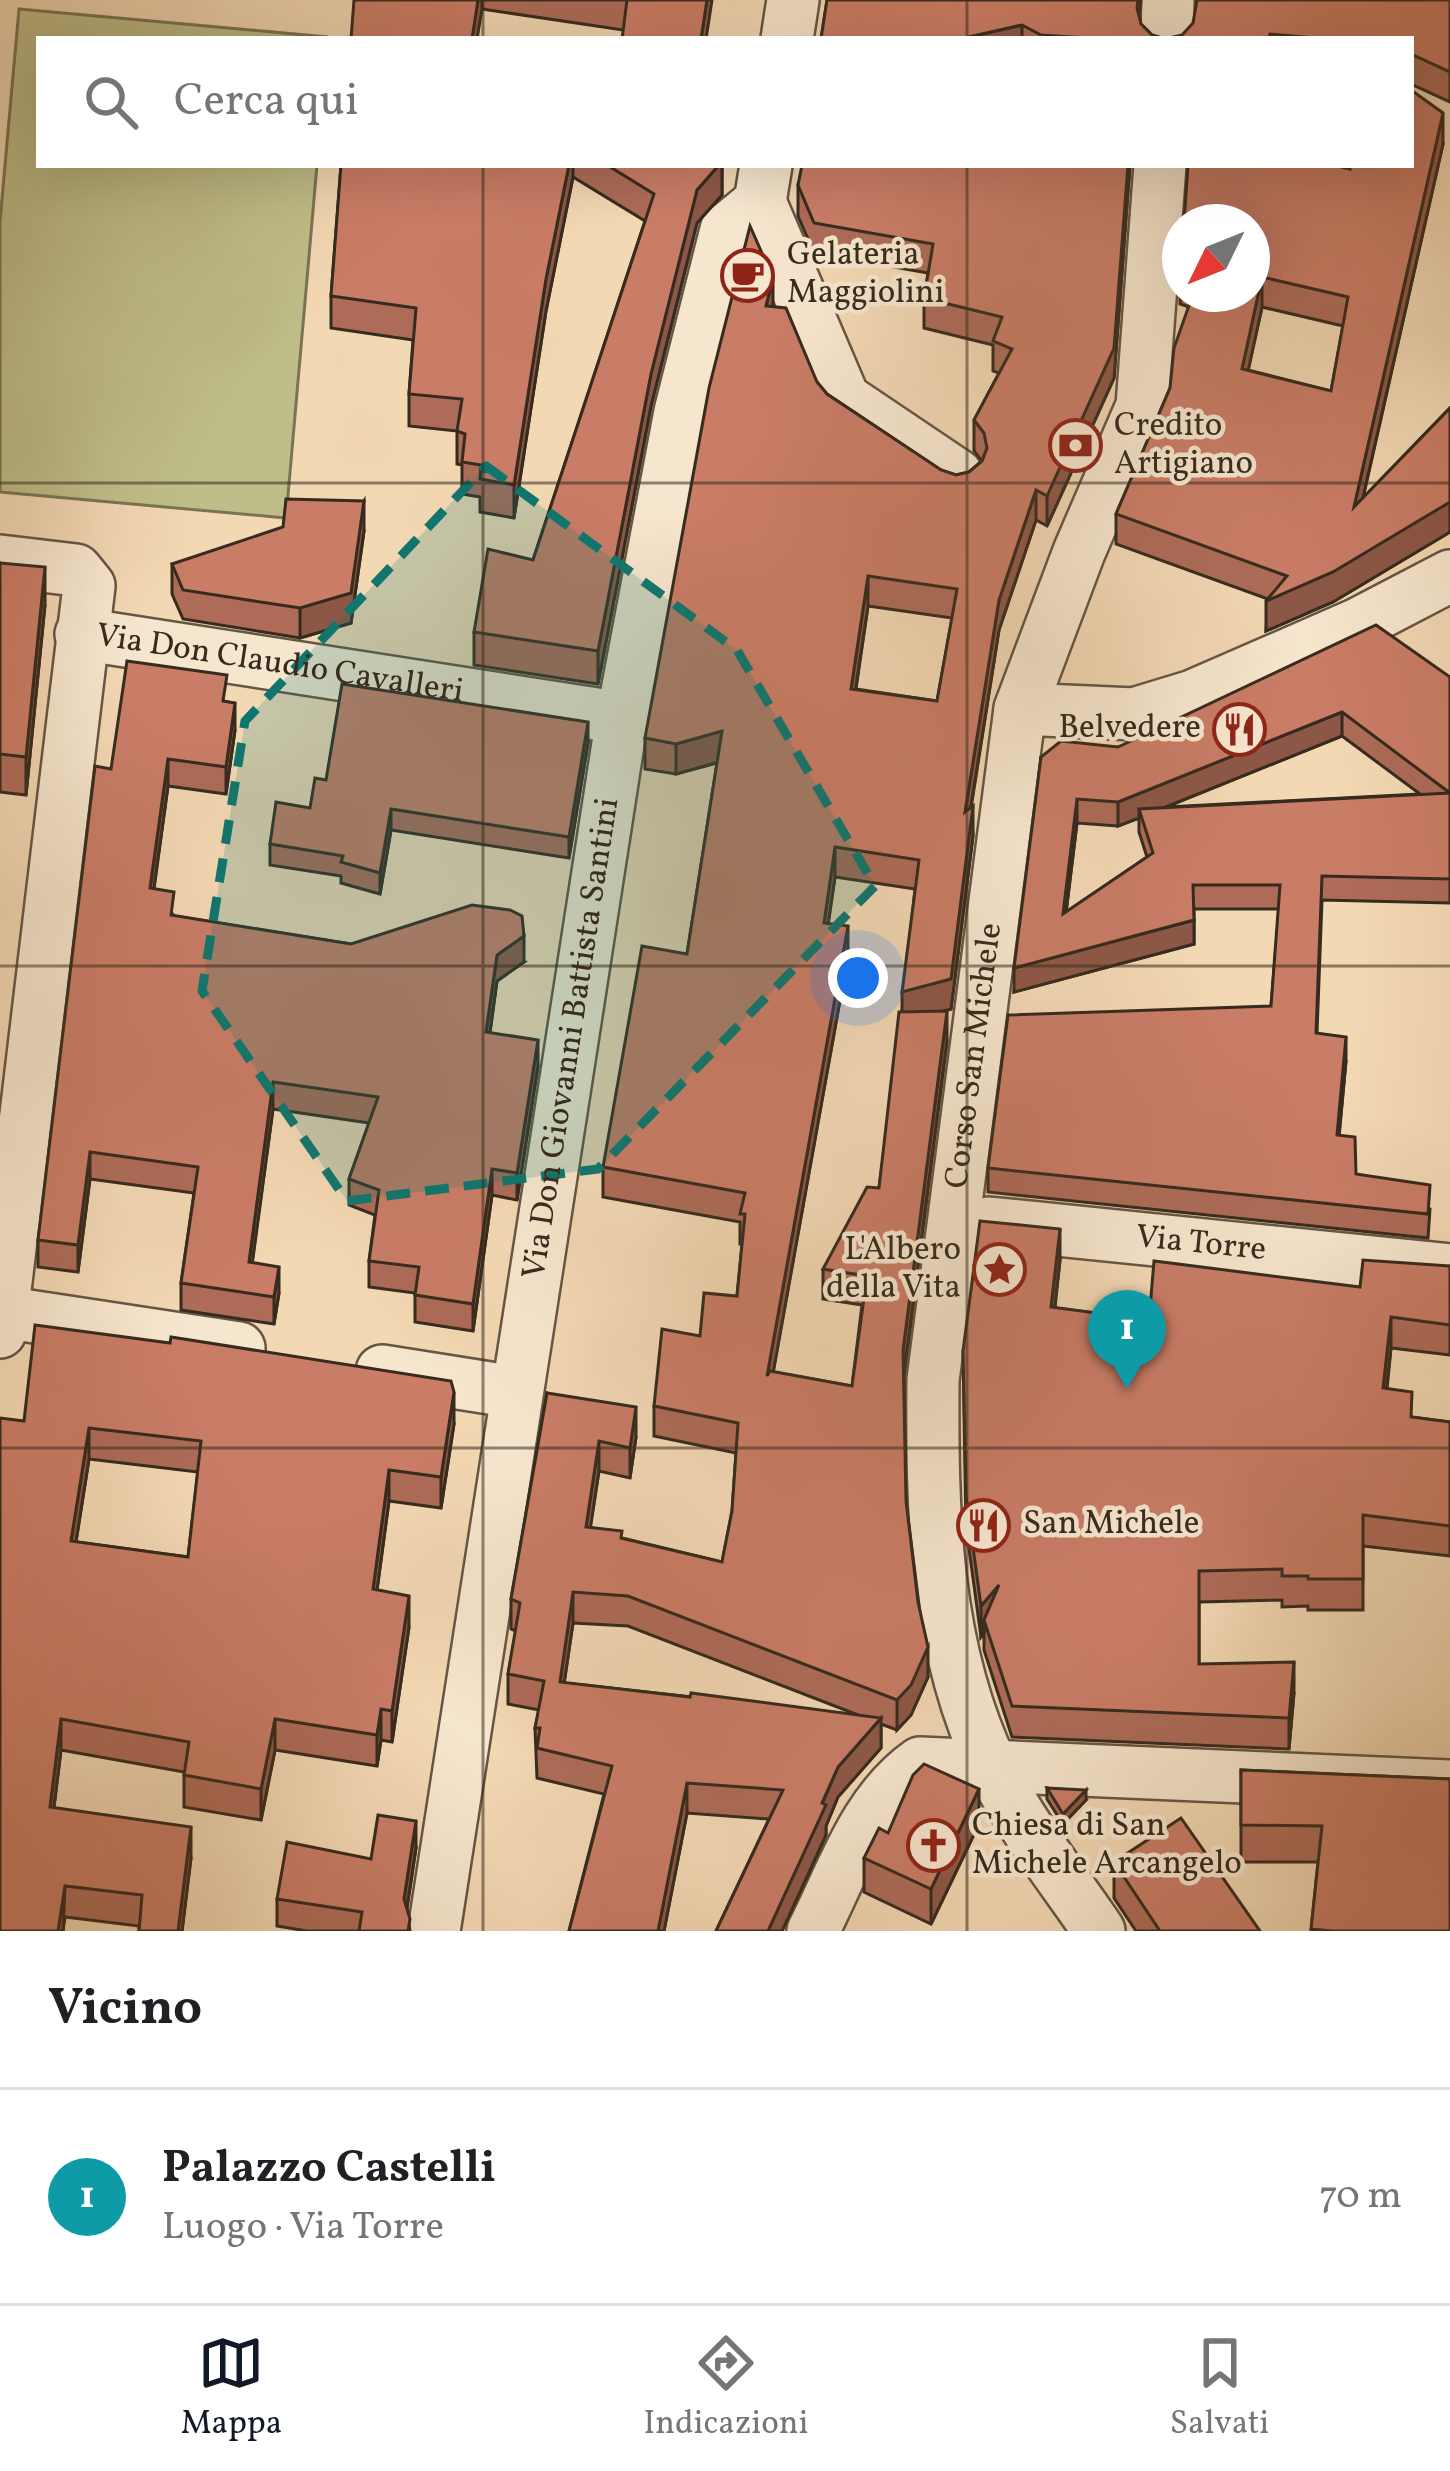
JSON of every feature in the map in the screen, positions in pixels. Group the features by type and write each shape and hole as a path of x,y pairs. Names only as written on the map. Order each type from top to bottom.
{"street":[{"path":"787,36 793,0"},
{"path":"1167,36 1168,0"},
{"name":"Corso San Michele","path":"1099,1931 993,1768 955,1668 939,1570 933,1380 1020,709 1079,552 1142,406 1160,168"},
{"path":"763,184 844,399 958,475"},
{"name":"Via Don Giovanni Battista Santini","path":"434,1931 622,718 680,412 726,230 763,184"},
{"name":"Via Don Claudio Cavalleri","path":"0,561 76,570 89,586 81,634 622,718"},
{"path":"1020,709 1134,714 1193,696 1287,658 1450,576"},
{"path":"81,634 1,1322 304,1359 515,1392"},
{"name":"Via Torre","path":"953,1219 1450,1270"},
{"path":"813,1931 880,1800 920,1763 1450,1786"}],"highlighted area":[{"path":"486,466 737,650 875,886 598,1169 347,1201 202,991 245,721"}],"shaded area":[{"path":"19,9 317,36 36,36 36,168 317,168 286,518 0,492 0,221"}],"building":[{"path":"354,0 478,0 472,36 351,36"},
{"path":"627,0 707,0 701,36 622,36"},
{"path":"827,0 1138,0 1141,24 1155,36 1041,35 1022,25 973,36 821,36"},
{"path":"1197,0 1450,0 1450,72 1414,55 1414,36 1178,36 1193,23"},
{"path":"1414,92 1443,113 1354,507 1450,408 1450,502 1333,572 1266,601 1287,576 1116,514 1170,388 1174,348 1187,312 1254,312 1242,369 1331,391 1348,297 1270,279 1270,204 1185,204 1188,168 1414,168"},
{"path":"341,168 568,168 514,485 480,479 481,465 462,462 465,434 457,431 462,399 409,394 416,308 331,296"},
{"path":"612,168 716,168 697,190 651,374 598,651 474,632 488,549 533,560 654,194"},
{"path":"801,168 1128,168 1114,348 1047,496 1036,490 999,600 965,812 973,806 951,979 902,992 919,860 835,847 824,923 848,926 767,1376 770,1371 852,1386 867,1276 823,1269 867,1187 879,1188 899,1012 947,1011 903,1350 906,1501 928,1647 911,1685 897,1700 628,1596 573,1592 560,1682 690,1697 691,1693 881,1718 838,1767 822,1803 826,1805 768,1931 716,1931 783,1790 687,1783 658,1931 569,1931 612,1766 537,1748 540,1728 535,1728 544,1681 508,1674 520,1603 511,1599 547,1393 636,1407 630,1448 599,1441 586,1527 622,1531 621,1538 722,1562 732,1511 738,1423 654,1406 662,1329 700,1336 704,1293 737,1296 745,1193 603,1167 642,946 687,954 722,731 676,744 645,738 709,388 750,226 773,278 766,306 786,308 817,382 827,394 941,470 956,475 982,461 987,448 974,420 1012,349 993,341 1002,317 924,298 933,244 814,223 798,185","holes":["868,576 957,589 937,701 851,689"]},
{"path":"286,499 364,501 351,593 300,608 183,590 172,564 283,527"},
{"path":"0,563 45,567 26,757 0,754"},
{"path":"1376,625 1450,677 1450,793 1450,879 1322,876 1316,1033 1346,1037 1337,1135 1355,1137 1356,1174 1430,1185 1428,1214 988,1168 1008,1015 1271,1006 1280,885 1193,885 1194,920 1014,968 1041,757 1061,741 1118,747","holes":["1342,712 1450,793 1139,809 1153,853 1063,914 1077,799 1118,802"]},
{"path":"127,661 227,675 223,701 235,703 226,767 168,759 150,888 174,892 171,915 351,944 472,905 522,916 524,936 497,955 486,1032 538,1040 517,1173 492,1169 473,1304 415,1295 419,1267 369,1261 379,1190 349,1179 378,1097 273,1082 249,1262 279,1267 274,1297 181,1283 198,1167 90,1152 78,1245 38,1240 95,766 111,769"},
{"path":"342,684 588,722 569,837 391,809 380,873 341,862 343,856 270,844 276,802 310,808 315,778 326,780"},
{"path":"980,1221 1060,1229 1051,1307 1149,1320 1154,1261 1360,1287 1363,1260 1450,1266 1450,1325 1391,1317 1383,1388 1412,1392 1411,1417 1450,1422 1450,1526 1363,1515 1363,1579 1282,1576 1282,1569 1199,1571 1199,1664 1294,1662 1289,1718 1012,1706 984,1620 999,1585 981,1606 966,1496 963,1351"},
{"path":"35,1325 170,1343 171,1337 451,1381 454,1392 441,1477 389,1470 373,1589 409,1596 392,1711 381,1709 377,1735 275,1719 261,1789 184,1775 189,1742 61,1719 50,1807 191,1827 178,1931 139,1931 142,1895 65,1886 58,1931 0,1931 0,1418 24,1421","holes":["89,1428 201,1441 188,1557 71,1541"]},
{"path":"924,1764 979,1789 931,1889 864,1858 879,1828 888,1833 913,1775"},
{"path":"1241,1770 1450,1779 1450,1931 1311,1929 1322,1826 1241,1825"},
{"path":"1047,1788 1086,1790 1063,1814"},
{"path":"378,1815 416,1821 404,1899 408,1931 359,1931 362,1912 277,1899 287,1842 371,1859"},
{"path":"1181,1818 1260,1931 1160,1931 1114,1862"}],"place":[{"name":"Gelateria Maggiolini","path":"748,275"},
{"name":"Credito Artigiano","path":"1075,446"},
{"name":"Belvedere","path":"1240,729"},
{"name":"L'Albero della Vita","path":"1000,1270"},
{"name":"Palazzo Castelli","path":"1127,1389"},
{"name":"San Michele","path":"984,1525"},
{"name":"Chiesa di San Michele Arcangelo","path":"933,1846"}]}
